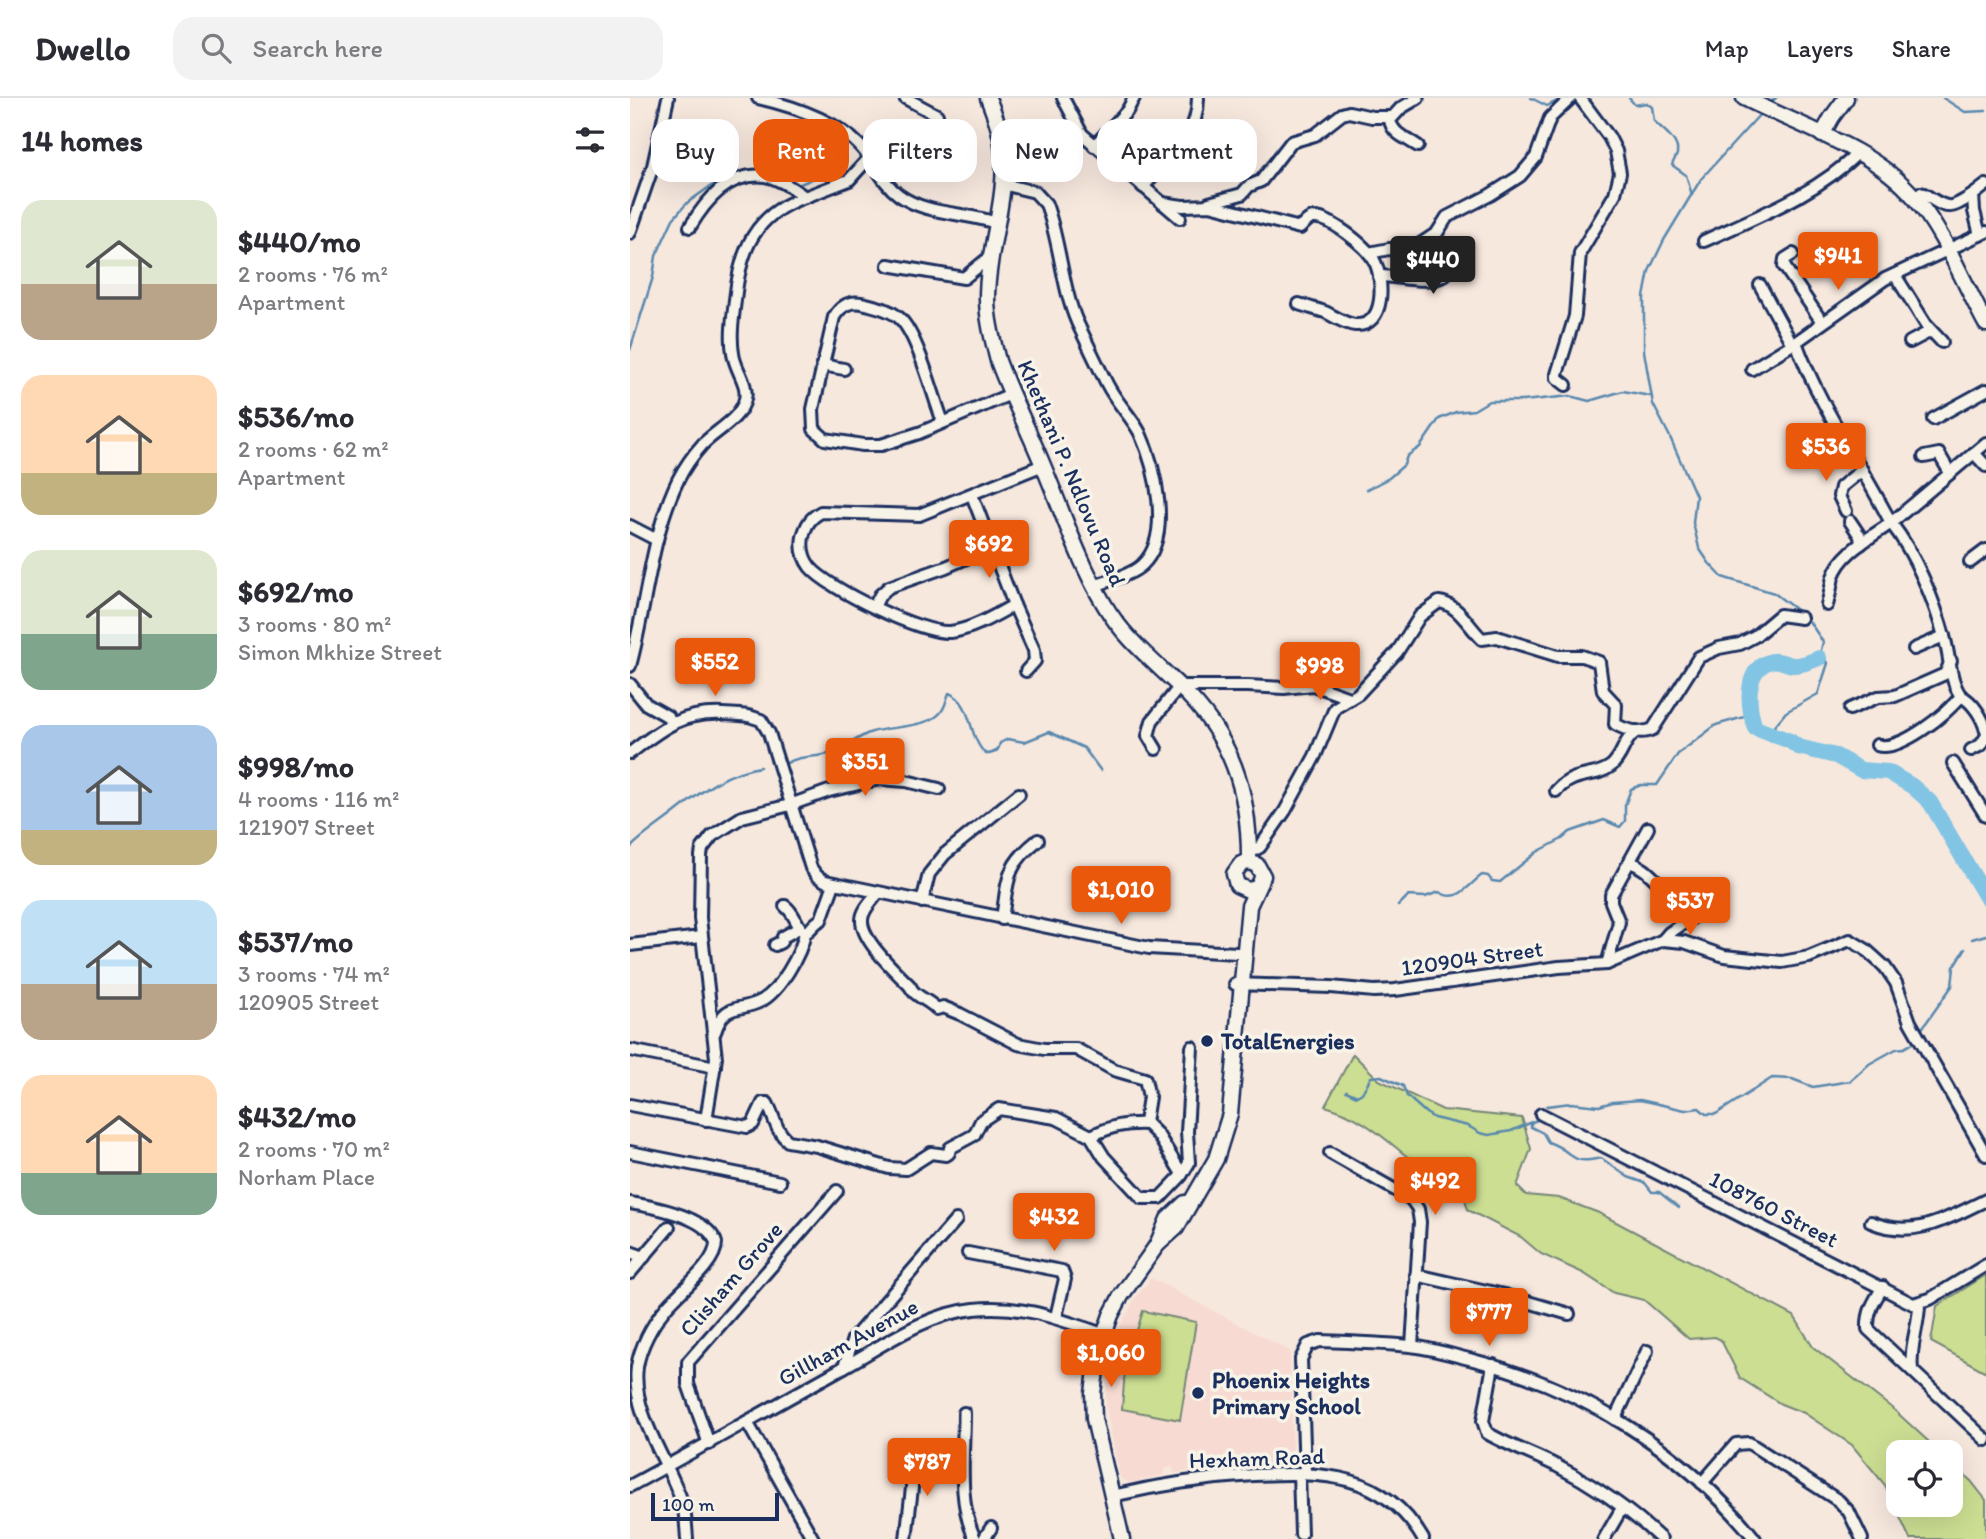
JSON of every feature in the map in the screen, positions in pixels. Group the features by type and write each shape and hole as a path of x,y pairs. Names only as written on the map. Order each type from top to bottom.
{"street":[{"path":"630,233 653,166 667,98"},
{"path":"758,98 799,110 827,123 851,138 863,151"},
{"path":"905,98 937,115"},
{"name":"Khethani P. Ndlovu Road","path":"988,98 1002,142 1003,184 987,297 998,361 1094,586 1120,628 1180,686 1210,720 1232,761 1248,813 1249,857"},
{"path":"1063,98 1073,121 1094,146 1180,218"},
{"path":"1094,146 1127,111 1134,98"},
{"path":"1143,187 1189,135 1196,122 1198,98"},
{"path":"1162,203 1203,205 1242,194 1249,186 1261,181 1291,142 1315,135 1342,114 1349,112 1372,117 1391,117 1418,98"},
{"path":"1369,253 1389,249 1406,250 1419,245 1437,233 1447,217 1520,176 1536,156 1550,117 1571,98"},
{"path":"1566,385 1557,378 1557,374 1576,316 1580,253 1615,194 1620,173 1616,151 1609,136 1580,98"},
{"path":"1822,135 1846,98"},
{"path":"1747,100 1859,152 1888,171 1914,197 1947,249 1986,322"},
{"path":"1391,117 1393,129 1418,146"},
{"path":"1704,242 1800,196 1832,176 1859,152"},
{"path":"630,666 646,583 673,492 684,469 701,446 736,414 746,398 733,357 732,341 738,272 744,250 760,227 783,207 849,180 863,165"},
{"path":"690,227 708,200 726,184 746,178 766,176 805,197"},
{"path":"887,182 910,202 996,223"},
{"path":"1003,184 1035,192 1046,204 1076,318 1108,387 1139,431 1152,470 1159,508 1159,528 1150,554 1146,562 1136,570 1094,586"},
{"path":"1914,197 1922,193 1947,208 1954,207 1986,186"},
{"path":"1752,369 1895,275 1983,233 1974,211 1973,195"},
{"path":"1203,205 1300,228 1307,220 1314,218 1326,221 1350,235 1373,258 1380,288 1375,316 1366,323 1349,324 1299,304"},
{"path":"1379,276 1438,279 1449,270 1454,250 1461,247"},
{"path":"1793,254 1785,259 1784,267 1822,322"},
{"path":"888,265 964,278 991,256"},
{"path":"1895,275 1931,331 1942,342"},
{"path":"1760,285 1861,470 1891,523 1903,538 1944,636 1955,688 1973,706 1986,731"},
{"path":"943,422 912,336 900,317 890,311 859,302 844,305 838,310 822,365 812,423 817,434 825,439 863,445 881,444 919,433 1011,394"},
{"path":"1910,342 1931,331"},
{"path":"822,365 844,369"},
{"path":"1933,419 1986,390"},
{"path":"1827,605 1833,576 1843,560 1986,443"},
{"path":"1974,453 1986,466"},
{"path":"1924,457 1940,454 1950,473"},
{"path":"1014,605 951,632 941,631 849,595 810,568 802,543 808,522 821,512 919,514 1043,465"},
{"path":"1861,470 1841,487 1839,496 1860,536 1861,544"},
{"path":"972,495 1034,650 1035,661 1026,671"},
{"path":"630,526 657,540"},
{"path":"874,607 880,595 889,587 992,547"},
{"path":"1970,562 1986,550"},
{"path":"1239,985 1237,953 1240,904 1234,877 1236,870 1260,847 1285,811 1315,756 1335,708 1358,694 1397,652 1424,611 1439,602 1446,604 1482,639 1497,637 1558,656 1582,656 1599,662 1603,691 1616,705 1615,724 1648,732 1653,729 1699,657 1719,648 1740,645 1780,615 1801,618"},
{"path":"1914,649 1944,636"},
{"path":"1850,709 1878,697 1895,696 1945,674 1951,661"},
{"path":"630,684 646,704 667,716 673,723"},
{"path":"1156,749 1147,736 1149,726 1180,686 1248,685 1284,688 1313,685 1349,698"},
{"path":"1877,745 1884,748 1895,745 1941,718 1962,696"},
{"path":"630,753 673,723 694,715 748,715 761,720 769,733 811,867 820,879 1160,950 1237,953"},
{"path":"1556,791 1561,785 1580,775 1592,774 1611,766 1619,758 1628,737 1637,731"},
{"path":"1971,750 1981,745 1986,737"},
{"path":"1953,763 1986,816"},
{"path":"706,1120 715,1067 714,1034 699,901 701,856 706,842 742,817 880,779 906,781 939,789"},
{"path":"922,902 929,874 945,854 1019,794"},
{"path":"1607,964 1619,922 1611,895 1648,828"},
{"path":"1002,919 1014,862 1038,840"},
{"path":"1122,1539 1098,1443 1094,1406 1095,1372 1103,1334 1121,1296 1157,1245 1168,1219 1193,1194 1216,1159 1227,1128 1239,985 1249,906 1262,881 1262,872 1249,857"},
{"name":"120904 Street","path":"1239,985 1395,990 1559,967 1607,964 1663,940 1697,914 1682,898 1665,888 1647,870 1630,862"},
{"path":"775,945 781,942 783,937 802,931 821,920 834,884"},
{"path":"1237,885 1248,890 1257,888"},
{"path":"878,893 864,911 862,928 880,958 897,972 916,994 924,997 937,1009 943,1007 960,1014 1018,1044 1044,1049 1076,1049 1114,1070 1145,1079 1149,1097 1145,1122 1158,1135 1182,1174"},
{"path":"714,1034 719,1020 727,1010 759,1003 771,995 796,959 802,931 798,921 785,906"},
{"path":"630,946 701,937"},
{"path":"1663,940 1684,942 1724,957 1782,962 1809,957 1850,940 1859,944 1896,983 1909,1022 1986,1155"},
{"path":"630,1105 747,1127 753,1124 763,1103 767,1103 773,1122 788,1141 817,1146 889,1168 906,1169 931,1153 946,1155 950,1148 974,1135 981,1121 999,1109 1056,1118 1091,1136 1104,1157 1142,1198 1160,1198 1189,1163 1187,1132 1192,1047"},
{"path":"630,1050 715,1067"},
{"name":"108760 Street","path":"1541,1114 1913,1304 1919,1304"},
{"path":"1091,1136 1106,1128 1126,1123 1147,1124"},
{"path":"630,1152 780,1182"},
{"path":"1330,1153 1417,1205 1420,1222 1412,1346"},
{"name":"Clisham Grove","path":"709,1444 688,1384 688,1362 836,1191"},
{"path":"1871,1222 1893,1230 1907,1230 1943,1222 1986,1200"},
{"path":"630,1203 696,1221 715,1238 716,1249 712,1258 658,1318 639,1359 637,1376 644,1415 682,1504 687,1539"},
{"path":"844,1367 853,1339 956,1220"},
{"path":"630,1273 669,1227"},
{"path":"630,1252 644,1257"},
{"path":"968,1253 1062,1271 1065,1279 1056,1317"},
{"path":"1912,1370 1911,1355 1919,1304 1986,1265"},
{"path":"1416,1275 1569,1314"},
{"path":"1883,1287 1871,1305 1868,1329 1986,1440"},
{"name":"Gillham Avenue","path":"630,1486 919,1325 954,1312 1012,1308 1056,1317 1103,1334"},
{"path":"1301,1534 1301,1359 1308,1345 1320,1342 1412,1346 1493,1365 1551,1385 1645,1437 1702,1483 1755,1539"},
{"path":"1615,1419 1647,1351"},
{"path":"1493,1365 1484,1408 1483,1428 1487,1433 1590,1484 1661,1539"},
{"path":"964,1413 963,1499 968,1524 975,1539"},
{"path":"747,1422 813,1539"},
{"path":"1702,1483 1735,1444 1749,1443 1839,1501 1849,1512 1863,1539"},
{"path":"906,1539 912,1488 911,1455"},
{"name":"Hexham Road","path":"1112,1496 1171,1482 1215,1477 1302,1473 1332,1475 1378,1492 1399,1509 1423,1539"},
{"path":"1604,1539 1622,1508"},
{"path":"984,1539 991,1528"}],"shaded area":[{"name":"Phoenix Heights Primary School","path":"1151,1278 1290,1351 1293,1466 1228,1467 1174,1473 1172,1467 1165,1469 1163,1475 1129,1483 1120,1478 1106,1408 1106,1378 1111,1352 1121,1324 1136,1297"}],"green space":[{"path":"1353,1054 1379,1080 1443,1110 1522,1118 1531,1149 1517,1186 1526,1195 1559,1198 1599,1213 1794,1316 1813,1347 1892,1408 1927,1440 1886,1440 1886,1487 1852,1445 1804,1413 1781,1404 1740,1378 1721,1340 1715,1337 1689,1339 1644,1300 1614,1293 1583,1273 1541,1254 1521,1237 1468,1210 1462,1188 1423,1169 1385,1138 1352,1116 1325,1106"},
{"path":"1986,1275 1986,1372 1931,1342 1937,1306"},
{"path":"1143,1311 1196,1322 1180,1420 1122,1409 1125,1369"},
{"path":"1963,1474 1986,1500 1986,1539 1910,1539 1900,1517 1963,1517"}],"waterway":[{"path":"1531,98 1547,106 1563,98"},
{"path":"1629,98 1635,105 1646,103 1652,107 1654,121 1676,144 1677,154 1672,165 1686,175 1692,195"},
{"path":"1768,105 1776,98"},
{"path":"1943,98 1965,112 1986,111"},
{"path":"1761,113 1701,179 1664,240 1649,271 1644,297 1644,351 1653,404 1696,496 1693,523 1699,548 1722,577 1774,593 1807,618 1823,642 1819,658 1828,663 1818,694 1786,712 1772,729 1775,735"},
{"path":"630,350 653,277 656,256 673,219 687,203 718,182"},
{"path":"792,182 798,185 805,182"},
{"path":"1366,490 1389,478 1404,465 1407,456 1420,447 1439,419 1456,412 1474,410 1489,401 1570,396 1589,401 1623,391 1650,396"},
{"path":"1819,658 1796,665 1772,661 1756,671 1750,689 1755,728 1790,741 1798,747 1836,756 1861,770 1888,772 1912,786 1930,802 1986,897"},
{"path":"785,764 796,759 834,752 872,732 931,720 943,709 949,693 963,704 976,739 986,754 996,752 1000,743 1008,739 1024,742 1049,732 1084,748 1101,771"},
{"path":"1398,906 1408,896 1425,897 1439,892 1457,895 1482,875 1500,882 1537,852 1570,832 1604,820 1620,827 1625,821 1625,805 1631,789 1641,785 1657,785 1678,754 1716,725 1751,715"},
{"path":"630,848 706,789 737,773 760,767"},
{"path":"1972,939 1986,935"},
{"path":"1921,1030 1952,986 1954,967 1965,949"},
{"path":"1547,1106 1571,1103 1599,1106 1640,1100 1685,1110 1699,1108 1706,1114 1716,1114 1772,1078 1792,1079 1813,1087 1850,1081 1869,1064 1911,1044"},
{"path":"1346,1091 1357,1096 1362,1093 1371,1077 1381,1076 1403,1086 1407,1096 1434,1118 1468,1126 1489,1135 1511,1131 1537,1120"},
{"path":"1531,1124 1531,1127 1543,1133 1548,1142 1573,1157 1582,1160 1601,1158 1628,1177 1645,1183 1652,1192 1659,1192 1679,1208"}],"place":[{"name":"TotalEnergies","path":"1207,1041"},
{"name":"Phoenix Heights Primary School","path":"1198,1393"}]}
